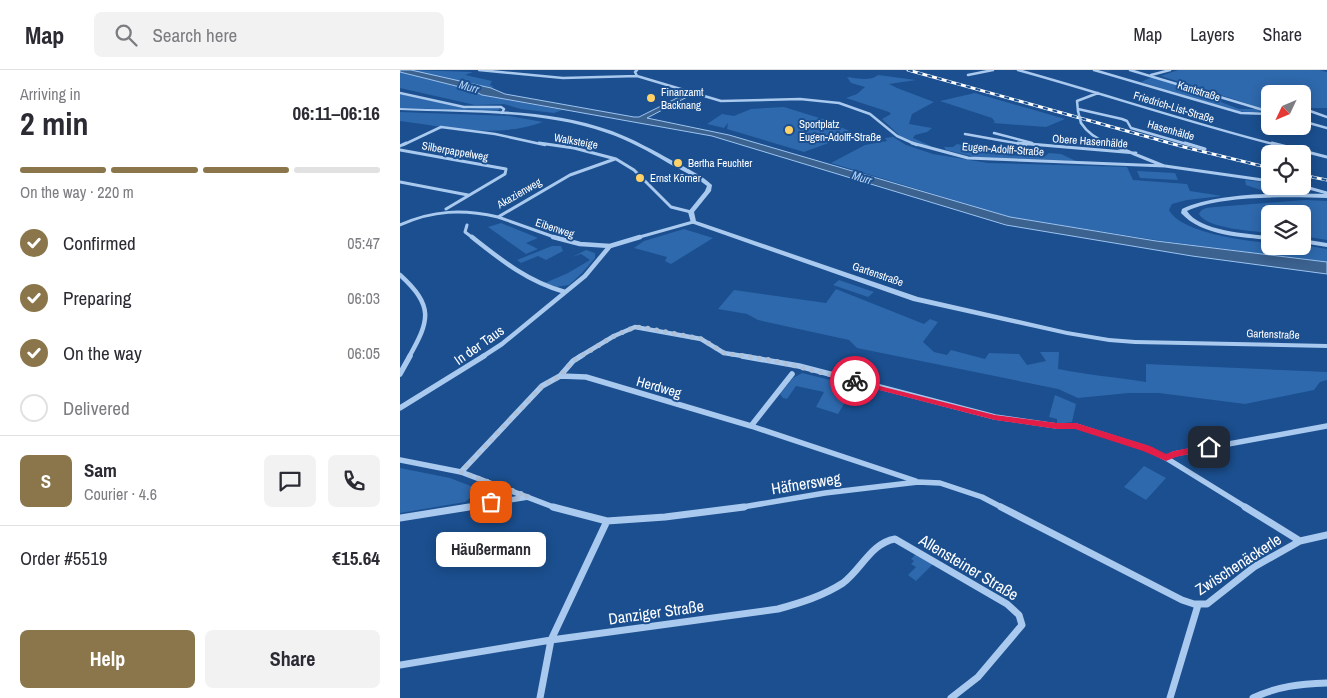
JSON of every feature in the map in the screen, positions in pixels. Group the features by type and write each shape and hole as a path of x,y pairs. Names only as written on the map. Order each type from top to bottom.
{"street":[{"name":"Eugen-Adolff-Straße","path":"479,70 563,78 636,76 695,94 726,101 800,99 838,103 870,114 898,136 914,144 968,158 1164,166 1261,180"},
{"path":"636,76 635,72 637,70"},
{"path":"968,75 993,70"},
{"name":"Friedrich-List-Straße","path":"1018,70 1098,92 1206,127 1327,157"},
{"name":"Kantstraße","path":"1094,70 1241,113 1261,113"},
{"path":"1130,70 1261,110"},
{"path":"1151,75 1170,70"},
{"path":"1098,92 1077,101 1081,123 1085,132 1095,138 1136,153 1164,166"},
{"path":"400,93 464,107 501,107 504,109 502,113"},
{"path":"400,109 502,113 551,118 590,126 610,132 645,147 698,177 710,186 691,212 693,222 610,246"},
{"name":"Hasenhälde","path":"1078,110 1122,119 1127,121 1131,128 1205,149"},
{"path":"1311,111 1327,118"},
{"path":"1311,124 1327,128"},
{"name":"Walksteige","path":"400,146 441,128 496,134 551,146 574,148 616,159 634,170 671,207 691,212"},
{"name":"Obere Hasenhälde","path":"994,133 1043,146"},
{"name":"Obere Hasenhälde","path":"965,134 1005,142 1068,150 1136,153"},
{"name":"Silberpappelweg","path":"400,150 506,170 505,174 468,195"},
{"name":"Akazienweg","path":"400,225 446,209 479,212 498,217 570,175 616,159"},
{"path":"400,182 468,195"},
{"path":"1311,189 1327,195"},
{"path":"446,209 468,195"},
{"path":"1261,237 1210,228 1190,219 1184,213 1184,210 1188,206 1203,202 1305,195"},
{"path":"1311,195 1327,195"},
{"name":"Eibenweg","path":"498,217 557,240 588,247 610,246"},
{"path":"400,220 406,222"},
{"name":"Gartenstraße","path":"693,222 916,299 1070,334 1135,342 1327,346"},
{"path":"467,225 465,232 505,263 548,289 565,292"},
{"path":"1311,242 1327,245"},
{"name":"In der Taus","path":"400,408 438,386 502,344 592,269 610,246"},
{"path":"400,275 411,284 424,300 427,313 423,328 400,374"},
{"path":"461,472 542,386 560,376 573,361 614,336 635,327 702,339 724,353 799,366 995,417 1057,426 1076,426 1146,448 1166,458 1300,542"},
{"path":"750,426 792,374"},
{"name":"Herdweg","path":"560,376 573,375 586,378 750,426 918,482"},
{"path":"1166,458 1174,454 1327,426"},
{"name":"Häfnersweg","path":"400,460 461,472 562,510 607,521 665,517 825,493 918,482 940,483 982,497 1182,600 1198,605"},
{"path":"400,518 528,496"},
{"path":"540,698 550,640 607,521"},
{"name":"Zwischenäckerle","path":"1170,698 1198,605 1207,604 1254,567 1300,542 1327,535"},
{"name":"Danziger Straße","path":"400,665 550,640 755,613 800,603 839,586 858,570 883,542 895,539"},
{"name":"Allensteiner Straße","path":"895,539 1007,604 1019,615 1022,625 978,678 950,698"},
{"path":"1253,698 1273,688 1287,685 1327,683"}],"shaded area":[{"path":"410,70 473,72 465,75 492,81 490,85 494,87 491,88"},
{"path":"1178,70 1319,70 1327,72 1327,108 1311,108 1311,85 1261,85 1261,108 1161,76"},
{"path":"400,72 472,90 482,95 562,110 554,113 521,109 504,104 475,105 400,88"},
{"path":"878,75 916,80 889,84 934,102 912,114 909,124 932,128 927,132 915,135 913,138 931,146 929,147 901,137 882,119 891,114 889,112 846,98 857,94 865,87 851,83 847,77 867,79"},
{"path":"1152,77 1222,98 1221,102 1239,109 1258,109 1261,111 1252,113 1236,111 1141,82"},
{"path":"975,93 1065,119 1046,127 993,123 995,122 992,118 940,101"},
{"path":"400,94 468,109 494,107 501,109 497,111 400,108"},
{"name":"Sportplatz Eugen-Adolff-Straße","path":"784,107 842,125 838,126 852,132 848,136 804,152 727,129 728,123 724,128 707,124 722,114 734,116 751,109"},
{"path":"400,112 509,116 543,122 508,130 472,130 400,121"},
{"path":"893,137 906,145 933,154 988,163 1127,167 1133,180 1187,184 1190,191 1222,196 1187,200 1172,204 1169,210 1176,218 1186,225 1200,230 1231,238 1261,242 1261,254 1162,241 1010,217 831,163 865,145 887,141 885,138"},
{"path":"957,144 1007,155 1044,157 1049,153 1061,154 1076,161 975,157 946,150 944,147 953,147"},
{"path":"1137,171 1175,173 1178,180 1140,178"},
{"path":"1245,180 1261,182 1261,190 1246,185"},
{"path":"1305,200 1327,201 1327,240 1311,237 1311,205 1261,205 1261,232 1211,223 1199,214 1202,210"},
{"path":"501,223 538,238 526,243 538,249 526,254 488,227"},
{"path":"684,229 713,238 671,264 665,261 667,257 634,248 644,241"},
{"path":"552,246 561,246 563,251 546,260 538,256 521,263 517,260"},
{"path":"1311,246 1327,249 1327,262 1272,255 1311,255"},
{"path":"586,250 595,253 595,258 569,285 556,287 545,283 568,273 590,260 581,254 572,257"},
{"path":"839,280 874,292 868,297 833,285"},
{"path":"836,289 924,324 930,319 938,322 923,342 934,352 947,355 951,350 985,359 989,353 1019,354 1027,365 1046,361 1040,352 1059,352 1058,369 1146,382 1146,364 1327,372 1327,380 1320,382 1314,390 1245,404 1159,393 1129,393 1078,398 1058,389 857,348 849,340 758,320 747,314 718,309 734,290 826,303"},
{"path":"802,373 851,385 853,388 838,414 816,407 824,392 796,386 787,399 783,398 780,394 793,378"},
{"path":"1055,395 1076,404 1072,422 1057,424 1057,419 1049,417"},
{"path":"1144,466 1166,478 1146,500 1124,487"},
{"path":"400,468 450,478 473,487 476,493 465,502 400,513"},
{"path":"917,553 933,564 916,581 908,575 916,567 911,564 914,561 911,559"}],"water":[{"name":"Murr","path":"400,70 411,70 491,88 505,94 634,117 639,117 687,93 691,95 647,118 729,135 1010,217 1156,241 1327,262 1327,274 1192,256 1006,225 712,136 482,95 472,90 400,72"}],"railway":[{"path":"908,70 1184,147 1261,166"},
{"path":"1311,177 1327,180"}],"way so far":[{"path":"491,502 528,496 461,472 542,386 560,376 573,361 614,336 635,327 702,339 724,353 771,360 855,381"}],"place":[{"name":"Finanzamt Backnang","path":"651,98"},
{"name":"Sportplatz Eugen-Adolff-Straße","path":"789,130"},
{"name":"Bertha Feuchter","path":"678,163"},
{"name":"Ernst Körner","path":"640,178"},
{"name":"Häußermann","path":"491,502"}],"route":[{"path":"855,381 872,387 995,417 1057,426 1076,426 1146,448 1166,458 1174,454 1209,447"}]}
